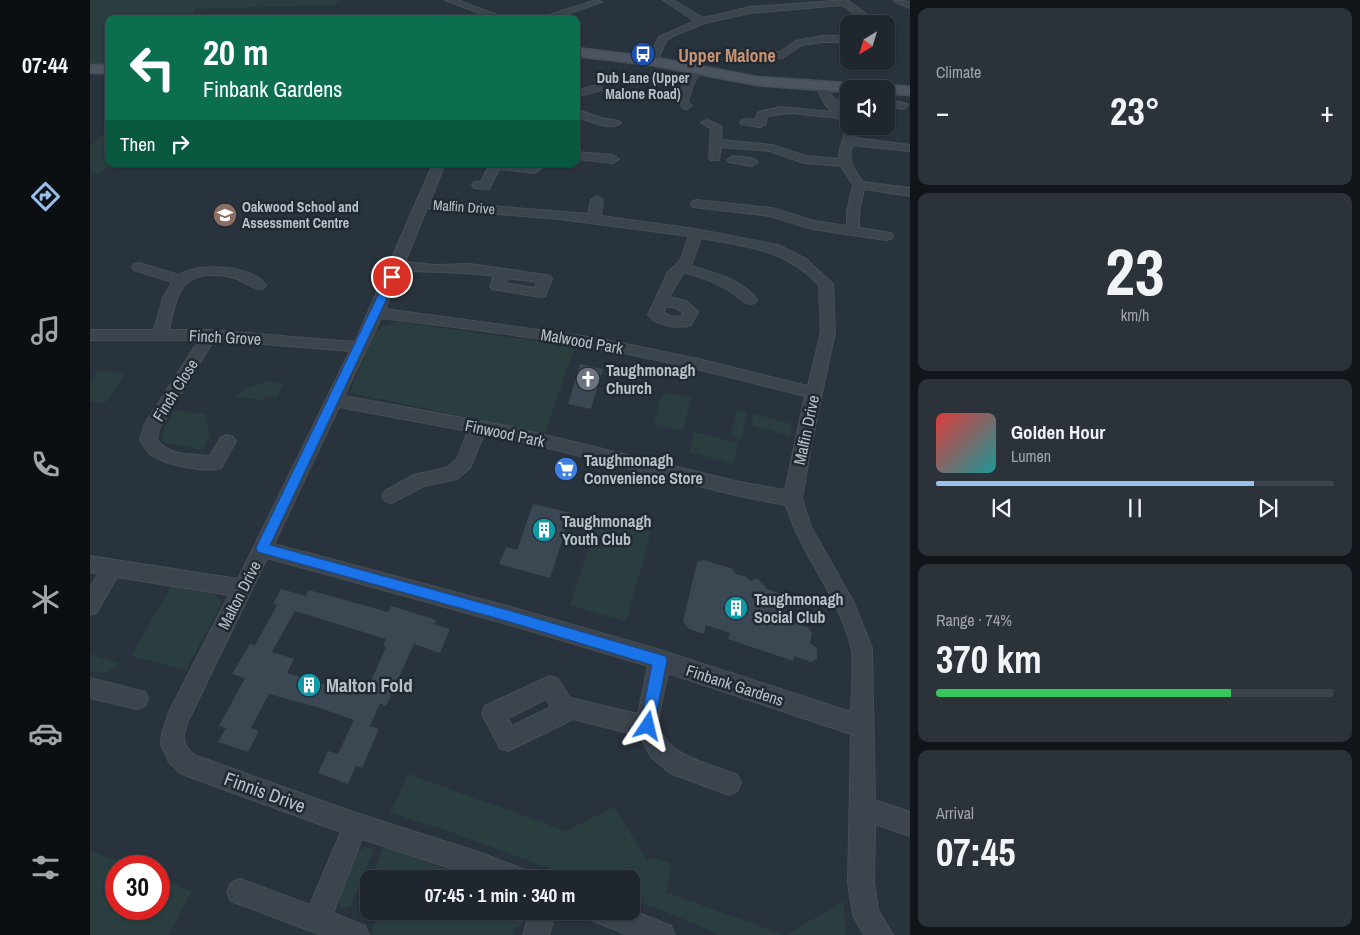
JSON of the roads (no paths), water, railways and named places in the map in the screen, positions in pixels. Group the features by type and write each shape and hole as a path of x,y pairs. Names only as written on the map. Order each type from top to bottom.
{"main road":[{"path":"580,52 652,61 757,81 840,87"},
{"path":"90,69 105,69"},
{"path":"895,90 910,91"}],"street":[{"path":"449,0 492,15"},
{"path":"667,0 702,21"},
{"path":"898,0 910,5"},
{"path":"652,61 662,39 670,34 702,21 750,10 842,1 863,15"},
{"path":"555,15 600,2"},
{"path":"461,14 478,10"},
{"path":"739,53 782,55 799,43 822,39 840,39"},
{"path":"687,106 683,101 688,84 697,69"},
{"path":"821,86 824,95 840,115"},
{"path":"580,93 597,88"},
{"path":"830,104 840,102"},
{"path":"895,104 902,106"},
{"path":"745,122 760,124 762,114 787,109 812,115 840,115"},
{"path":"580,114 599,121 615,123"},
{"path":"707,123 716,128 715,158"},
{"path":"850,135 850,141 845,151 844,163 859,186 853,212 853,232"},
{"path":"850,141 903,149"},
{"path":"716,143 772,148 804,159 844,163"},
{"path":"740,145 742,161"},
{"path":"580,155 613,159"},
{"name":"Malton Drive","path":"176,754 171,738 177,720 376,313 438,167"},
{"path":"478,185 485,186 494,167"},
{"path":"524,167 534,169"},
{"path":"859,186 908,193"},
{"path":"594,218 597,200"},
{"name":"Malfin Drive","path":"423,204 515,210 701,227 784,252 809,266 826,284 828,332 793,499 802,528 847,608 862,648 863,808 861,883 866,915 880,935"},
{"path":"661,300 675,272 686,263 701,227 703,205 772,208 812,225 886,236"},
{"path":"397,265 435,269 470,268 502,272"},
{"path":"139,267 180,280"},
{"path":"681,267 718,279 739,290 750,300"},
{"path":"160,334 171,296 180,280 188,275 211,271 235,274 259,285"},
{"name":"Malwood Park","path":"376,313 488,326 628,349 686,361 814,393"},
{"name":"Finch Grove","path":"90,335 210,334 359,347"},
{"name":"Finch Close","path":"210,334 151,428 148,439 156,451 172,456 215,462 227,441"},
{"name":"Finwood Park","path":"333,400 478,427 646,464 739,489 793,499"},
{"path":"391,496 420,480 451,474 464,463 478,427"},
{"name":"Finbank Gardens","path":"262,548 507,615 660,660 862,726"},
{"path":"90,564 242,588"},
{"path":"90,606 112,568"},
{"path":"660,660 648,726 659,749 678,765 729,783"},
{"path":"90,688 137,699"},
{"path":"565,712 572,708 626,723 648,726"},
{"name":"Finnis Drive","path":"176,754 187,764 356,825 494,870"},
{"path":"863,808 910,824"},
{"path":"317,920 356,825"},
{"path":"240,892 356,935"},
{"path":"536,935 540,920"},
{"path":"623,920 662,935"}],"place":[{"name":"Dub Lane (Upper Malone Road)","path":"643,54"},
{"name":"Oakwood School and Assessment Centre","path":"225,215"},
{"name":"Taughmonagh Church","path":"588,379"},
{"name":"Taughmonagh Convenience Store","path":"566,469"},
{"name":"Taughmonagh Youth Club","path":"544,530"},
{"name":"Taughmonagh Social Club","path":"736,608"},
{"name":"Malton Fold","path":"309,685"}],"district":[{"name":"Upper Malone","path":"727,55"}]}
